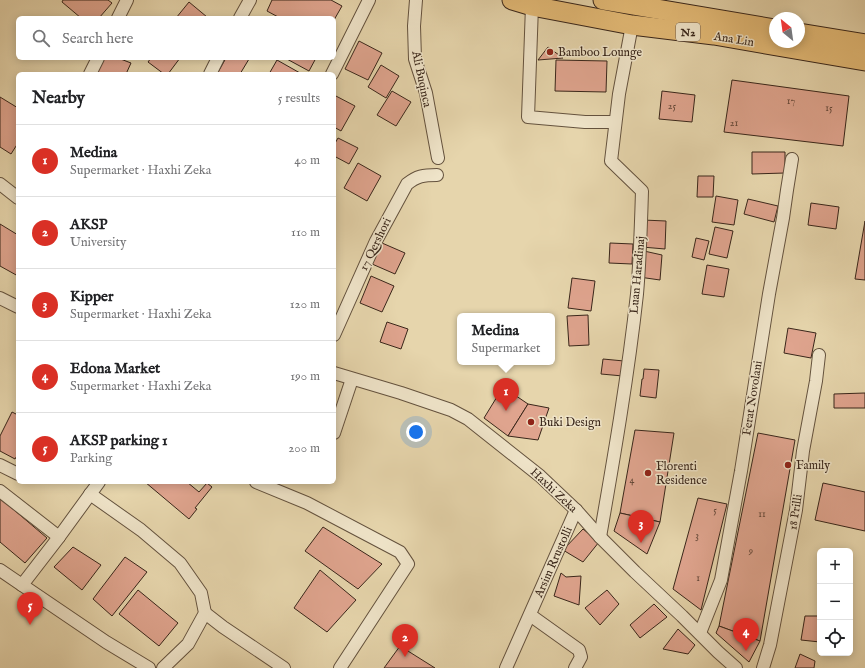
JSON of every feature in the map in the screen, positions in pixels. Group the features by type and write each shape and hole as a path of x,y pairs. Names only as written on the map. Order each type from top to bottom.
{"main road":[{"name":"Ana Lin","path":"512,0 532,6 632,25 714,35 865,61"},
{"name":"Ana Lin","path":"603,0 769,28"},
{"path":"805,34 865,44"}],"street":[{"path":"119,16 127,0"},
{"path":"241,16 250,0"},
{"path":"333,72 369,0"},
{"name":"Ali Buqinca","path":"416,0 414,26 415,60 426,94 438,158"},
{"path":"532,6 528,117 585,122 615,122"},
{"name":"Luan Haradinaj","path":"600,537 629,361 637,293 642,214 642,191 611,161 619,94 632,25"},
{"path":"91,72 97,60"},
{"path":"211,72 217,60"},
{"name":"Ferat Novolani","path":"700,633 721,580 741,471 792,160"},
{"name":"17 Qershori","path":"336,331 376,241 407,184 415,178 427,175 437,175"},
{"path":"0,184 16,196"},
{"path":"0,298 16,306"},
{"name":"18 Prilli","path":"763,668 770,645 796,510 803,451 816,382 819,355"},
{"name":"Haxhi Zeka","path":"336,373 451,410 468,419 538,474 576,510 600,537 736,668"},
{"path":"336,427 352,378"},
{"path":"0,464 16,473"},
{"path":"22,585 98,484"},
{"path":"261,484 307,502 400,552 408,564 340,668"},
{"path":"0,491 59,537"},
{"path":"90,494 141,530 180,563 201,593 205,614 188,644 163,668"},
{"name":"Arsim Rrustolli","path":"506,668 576,510"},
{"path":"0,570 106,642 149,668"},
{"path":"205,614 284,668"},
{"path":"530,615 579,650 582,657 575,668"}],"building":[{"path":"63,0 108,0 112,3 101,16 79,16 62,2"},
{"path":"272,0 331,0 342,6 336,16 276,16 267,11"},
{"path":"189,2 206,16 178,16"},
{"path":"359,41 382,53 368,80 345,69"},
{"name":"Bamboo Lounge","path":"548,47 563,58 538,60"},
{"path":"101,60 123,60 131,63 127,72 96,72"},
{"path":"150,60 178,60 170,72 161,72 148,62"},
{"path":"225,60 248,60 241,72 218,72"},
{"path":"277,60 298,72 270,72"},
{"path":"289,60 315,60 309,71"},
{"path":"556,60 607,61 606,92 555,91"},
{"path":"381,65 399,76 386,98 368,87"},
{"path":"732,80 849,96 843,146 724,132"},
{"path":"392,91 411,102 396,126 377,115"},
{"path":"662,91 695,95 692,122 659,119"},
{"path":"336,96 355,106 341,131 336,128"},
{"path":"0,97 16,107 16,146 11,154 0,147"},
{"path":"338,138 358,148 349,164 336,157 336,142"},
{"path":"752,152 785,152 785,173 752,174"},
{"path":"358,163 381,176 367,201 344,188"},
{"path":"698,176 714,176 713,197 697,197"},
{"path":"716,196 738,200 734,225 712,222"},
{"path":"748,199 778,206 774,222 744,214"},
{"path":"811,203 839,207 836,229 808,225"},
{"path":"643,220 666,221 665,249 642,247"},
{"path":"865,221 865,280 855,279"},
{"path":"0,224 16,234 16,275 0,266"},
{"path":"715,227 733,231 727,258 709,254"},
{"path":"696,238 709,241 704,260 692,257"},
{"path":"382,243 405,253 395,274 372,264"},
{"path":"610,243 633,244 632,264 609,263"},
{"path":"644,251 662,255 660,280 639,277"},
{"path":"707,265 729,269 724,297 702,294"},
{"path":"371,276 394,286 382,312 360,303"},
{"path":"572,278 595,281 591,311 568,308"},
{"path":"588,315 589,345 569,346 567,316"},
{"path":"387,322 408,329 401,349 380,342"},
{"path":"788,328 816,333 811,358 784,353"},
{"path":"603,359 624,361 623,376 601,374"},
{"path":"644,369 659,370 656,398 640,396"},
{"path":"503,387 528,404 508,436 484,418"},
{"path":"865,393 865,408 834,408 834,394"},
{"name":"Buki Design","path":"528,404 549,408 538,440 508,436"},
{"path":"12,412 16,414 15,459 0,451 0,436"},
{"name":"Florenti Residence","path":"635,430 674,433 660,522 620,513"},
{"path":"758,433 795,440 760,641 719,626"},
{"path":"823,483 865,492 865,531 815,520"},
{"path":"147,484 189,484 199,492 206,484 212,487 195,508 197,509 189,519"},
{"path":"0,498 47,538 25,563 0,542"},
{"path":"698,498 727,504 701,610 673,589"},
{"path":"620,513 660,522 647,554 614,531"},
{"path":"323,527 382,564 358,589 305,551"},
{"path":"583,529 599,542 583,562 563,550"},
{"path":"73,547 101,565 82,590 54,567"},
{"path":"125,557 147,572 112,616 93,599"},
{"path":"320,570 356,600 327,632 294,608"},
{"path":"561,573 566,577 581,576 579,605 554,596"},
{"path":"138,590 178,623 159,646 119,614"},
{"path":"607,590 619,604 600,625 585,608"},
{"path":"654,604 667,617 640,638 630,625"},
{"path":"805,616 817,616 817,642 801,640"},
{"path":"719,626 760,641 749,662 716,633"},
{"path":"678,629 695,645 688,654 663,649"},
{"path":"400,646 435,668 384,668"},
{"path":"800,654 815,661 814,668 795,668"}],"place":[{"name":"Bamboo Lounge","path":"550,52"},
{"name":"Medina","path":"506,411"},
{"name":"Buki Design","path":"531,422"},
{"name":"Family","path":"788,465"},
{"name":"Florenti Residence","path":"648,473"},
{"name":"Kipper","path":"641,543"},
{"name":"AKSP parking 1","path":"30,625"},
{"name":"Edona Market","path":"746,651"},
{"name":"AKSP","path":"405,657"}]}
